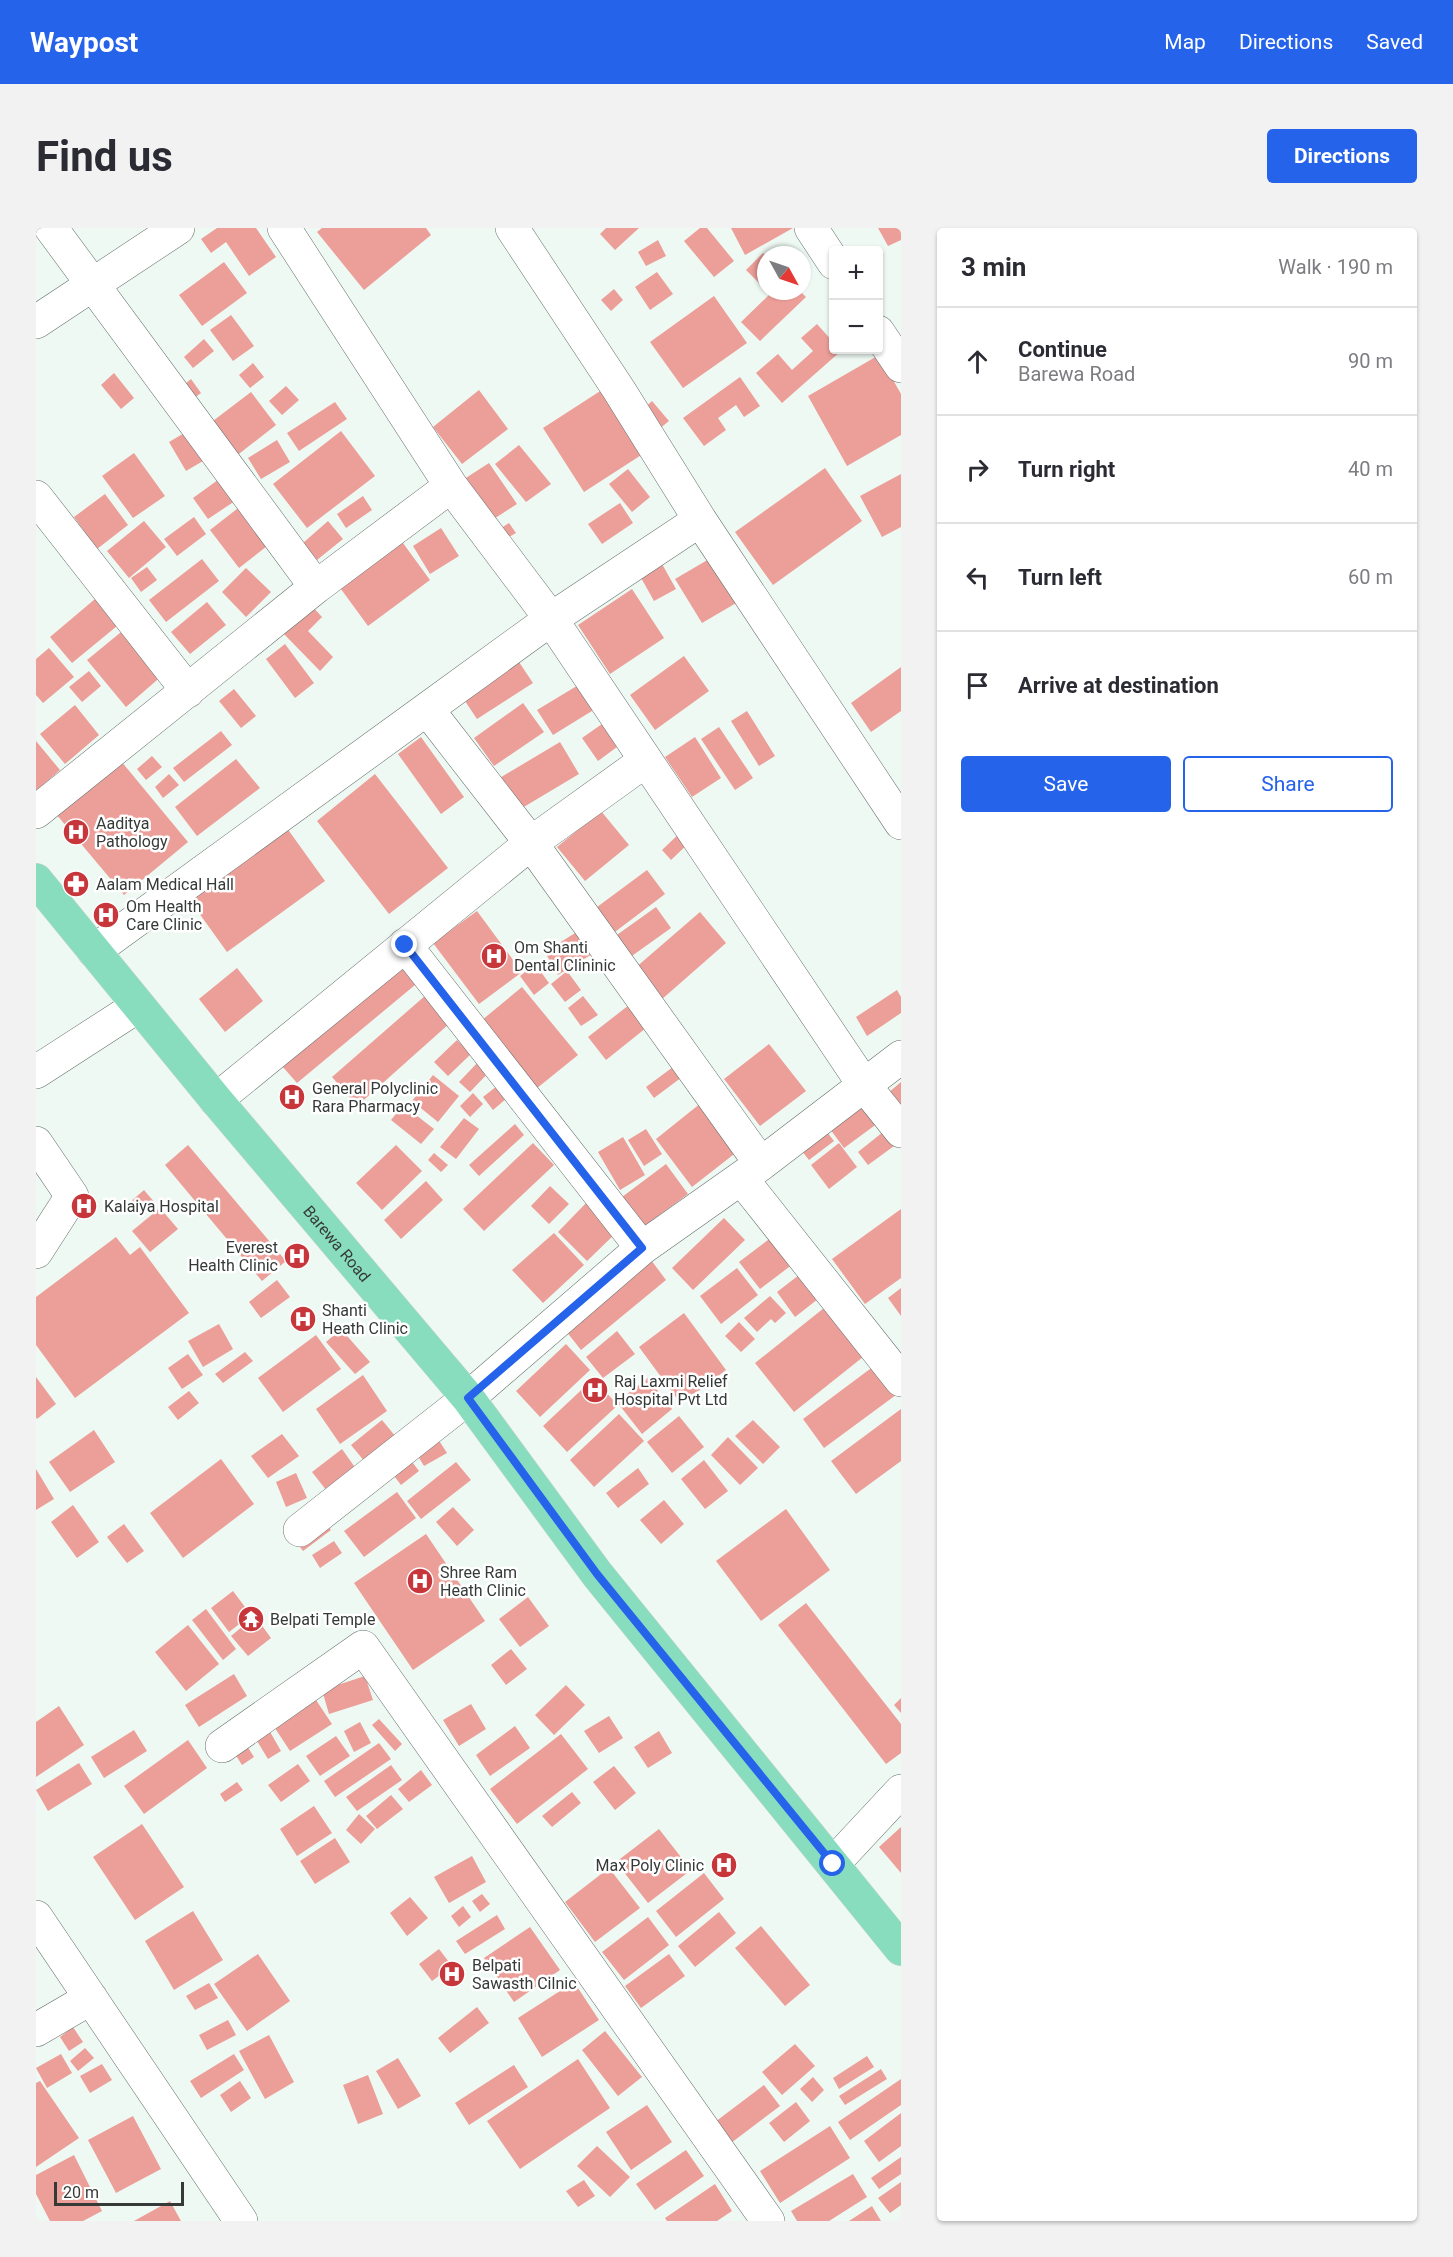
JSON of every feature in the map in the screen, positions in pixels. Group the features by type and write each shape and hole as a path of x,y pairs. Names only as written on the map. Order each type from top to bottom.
{"main road":[{"name":"Barewa Road","path":"36,880 216,1100 468,1398 597,1574 901,1949"}],"street":[{"path":"51,228 316,587"},
{"path":"36,322 178,228"},
{"path":"284,228 451,486 551,620 864,1085 901,1131"},
{"path":"512,228 613,380 700,520 901,823"},
{"path":"818,231 829,253"},
{"path":"883,338 901,366"},
{"path":"36,812 316,587 451,486"},
{"path":"36,496 188,691"},
{"path":"94,951 551,620 700,520"},
{"path":"427,709 531,843 751,1171 901,1380"},
{"path":"216,1100 531,843 645,761"},
{"path":"405,945 642,1248"},
{"path":"36,1072 138,1006"},
{"path":"300,1530 468,1398 642,1248 751,1171 901,1057"},
{"path":"36,1143 72,1196 36,1252"},
{"path":"222,1746 363,1647 768,2221"},
{"path":"833,1864 901,1791"},
{"path":"36,1917 241,2221"},
{"path":"36,2030 91,1998"}],"building":[{"path":"217,228 256,228 276,257 249,276 226,242 211,253 201,239"},
{"path":"322,228 426,228 431,235 364,290 317,232"},
{"path":"606,228 639,228 615,250 600,234"},
{"path":"700,228 707,228 734,261 714,277 684,241"},
{"path":"731,228 793,228 757,246 745,255"},
{"path":"878,228 901,228 901,240 888,246"},
{"path":"658,240 666,256 646,266 638,252"},
{"path":"757,259 757,281 746,270"},
{"path":"224,262 247,293 202,326 179,295"},
{"path":"657,272 673,294 650,310 635,287"},
{"path":"614,289 623,300 611,311 601,300"},
{"path":"714,296 747,343 683,388 650,342"},
{"path":"764,300 803,300 760,341 741,322"},
{"path":"231,315 254,346 233,361 210,330"},
{"path":"817,324 829,337 829,354 838,354 782,403 756,373 778,354 792,370 813,351 801,338"},
{"path":"204,339 214,351 193,368 184,357"},
{"path":"879,355 901,394 901,435 847,466 808,396"},
{"path":"253,363 264,377 250,388 239,375"},
{"path":"114,373 134,398 121,409 101,385"},
{"path":"740,377 760,406 744,417 736,405 718,418 726,430 704,446 683,418"},
{"path":"191,379 201,393 186,404 176,391"},
{"path":"286,386 299,400 282,415 269,401"},
{"path":"608,386 649,450 584,492 543,428"},
{"path":"479,390 508,429 462,464 433,427"},
{"path":"251,392 276,425 235,457 209,424"},
{"path":"652,401 669,421 654,433 638,414"},
{"path":"335,402 347,419 299,451 287,433"},
{"path":"341,431 375,476 307,528 273,484"},
{"path":"186,432 203,461 186,471 169,442"},
{"path":"277,440 290,462 261,479 248,458"},
{"path":"519,445 551,484 526,502 495,464"},
{"path":"134,453 165,496 133,518 102,476"},
{"path":"489,463 517,504 486,524 458,483"},
{"path":"825,468 862,521 773,585 735,532"},
{"path":"628,469 650,497 632,512 609,484"},
{"path":"901,474 901,527 882,537 860,496"},
{"path":"222,477 238,499 208,519 193,498"},
{"path":"105,494 128,525 97,549 74,517"},
{"path":"363,496 372,510 346,528 337,514"},
{"path":"620,503 633,523 602,544 588,524"},
{"path":"242,505 271,543 239,568 210,530"},
{"path":"194,517 206,534 177,556 164,539"},
{"path":"144,521 166,547 129,578 107,551"},
{"path":"328,521 343,539 317,560 303,543"},
{"path":"509,523 516,533 500,542 495,532"},
{"path":"441,528 459,556 430,574 413,546"},
{"path":"400,539 430,580 368,626 338,585"},
{"path":"716,555 743,599 702,623 675,579"},
{"path":"202,559 219,581 166,622 149,600"},
{"path":"662,564 676,589 654,601 640,576"},
{"path":"147,567 157,580 141,592 131,578"},
{"path":"246,568 271,592 246,617 222,592"},
{"path":"632,589 664,638 610,674 578,625"},
{"path":"95,599 117,626 72,663 50,637"},
{"path":"207,602 226,625 190,654 171,632"},
{"path":"311,605 322,617 308,631 333,657 320,671 283,633"},
{"path":"126,628 164,674 126,707 87,660"},
{"path":"285,644 314,683 295,698 266,659"},
{"path":"49,648 74,677 43,703 36,695 36,659"},
{"path":"684,656 709,691 655,730 630,695"},
{"path":"519,662 533,683 477,719 463,698"},
{"path":"901,667 901,711 871,732 851,703"},
{"path":"89,671 101,686 82,702 69,687"},
{"path":"585,681 600,706 553,735 537,710"},
{"path":"234,689 256,716 241,728 219,701"},
{"path":"523,703 544,732 494,766 474,738"},
{"path":"75,705 99,735 65,764 40,734"},
{"path":"747,711 775,756 759,766 731,721"},
{"path":"602,724 617,747 598,761 582,738"},
{"path":"719,727 753,778 735,790 701,739"},
{"path":"221,731 232,745 184,782 173,768"},
{"path":"421,737 464,797 441,814 398,754"},
{"path":"695,737 721,778 692,797 665,757"},
{"path":"36,741 60,770 36,791"},
{"path":"560,742 579,774 512,814 493,782"},
{"path":"116,755 188,842 124,895 51,808"},
{"path":"152,756 162,767 146,780 137,769"},
{"path":"236,759 260,788 197,836 175,807"},
{"path":"169,774 179,785 163,798 155,787"},
{"path":"375,774 448,868 389,914 317,821"},
{"path":"601,811 629,845 585,881 557,847"},
{"path":"284,824 325,881 227,952 186,895"},
{"path":"683,830 692,840 671,860 662,850"},
{"path":"647,870 665,894 607,938 589,913"},
{"path":"656,907 671,928 622,963 607,942"},
{"path":"477,911 522,972 479,1004 433,943"},
{"path":"700,912 726,943 661,1000 634,969"},
{"path":"583,928 597,951 558,975 545,952"},
{"path":"400,955 421,980 297,1083 275,1058"},
{"path":"535,964 549,983 534,995 520,976"},
{"path":"237,968 263,1001 225,1032 199,999"},
{"path":"567,971 581,990 565,1002 551,984"},
{"path":"522,987 578,1055 531,1093 476,1025"},
{"path":"897,990 901,997 901,1013 867,1036 856,1017"},
{"path":"426,995 450,1023 357,1106 332,1077"},
{"path":"583,996 598,1015 581,1026 568,1008"},
{"path":"629,1005 646,1028 606,1060 588,1037"},
{"path":"457,1040 471,1054 448,1076 434,1062"},
{"path":"769,1044 806,1091 760,1126 724,1079"},
{"path":"480,1060 491,1070 470,1092 459,1082"},
{"path":"673,1067 682,1077 654,1098 646,1087"},
{"path":"433,1075 459,1096 438,1122 412,1101"},
{"path":"901,1082 901,1109 888,1093"},
{"path":"497,1086 507,1098 493,1110 483,1097"},
{"path":"473,1093 483,1104 470,1117 460,1106"},
{"path":"701,1103 738,1151 692,1187 656,1139"},
{"path":"863,1104 878,1123 844,1148 830,1129"},
{"path":"403,1105 434,1129 421,1144 391,1120"},
{"path":"464,1118 479,1129 456,1159 440,1147"},
{"path":"515,1124 524,1135 479,1176 469,1165"},
{"path":"823,1127 834,1141 809,1160 798,1146"},
{"path":"646,1129 662,1154 644,1166 628,1140"},
{"path":"883,1132 894,1146 868,1165 858,1152"},
{"path":"623,1137 645,1175 620,1190 598,1152"},
{"path":"533,1143 554,1165 484,1231 463,1209"},
{"path":"839,1143 857,1167 829,1189 811,1165"},
{"path":"188,1145 286,1261 262,1281 165,1165"},
{"path":"396,1145 422,1171 382,1210 356,1183"},
{"path":"434,1153 448,1165 441,1172 428,1160"},
{"path":"666,1164 688,1194 643,1227 622,1197"},
{"path":"426,1181 443,1200 401,1239 384,1220"},
{"path":"550,1186 569,1204 549,1224 531,1206"},
{"path":"144,1190 156,1204 141,1217 129,1203"},
{"path":"587,1202 617,1232 587,1261 558,1232"},
{"path":"160,1208 178,1229 150,1252 132,1231"},
{"path":"901,1209 901,1278 865,1304 832,1259"},
{"path":"724,1218 745,1240 693,1290 672,1268"},
{"path":"554,1233 584,1265 543,1303 512,1270"},
{"path":"776,1234 797,1261 760,1289 739,1262"},
{"path":"116,1237 130,1255 140,1247 189,1313 75,1398 36,1345 36,1297"},
{"path":"648,1256 666,1280 581,1350 562,1326"},
{"path":"737,1268 758,1295 721,1324 700,1296"},
{"path":"799,1275 818,1299 795,1317 777,1292"},
{"path":"277,1280 290,1297 261,1318 249,1302"},
{"path":"901,1288 901,1316 888,1298"},
{"path":"770,1296 786,1313 775,1323 771,1319 757,1332 744,1318"},
{"path":"829,1304 868,1353 794,1412 755,1363"},
{"path":"684,1313 726,1370 681,1404 639,1347"},
{"path":"739,1322 755,1339 741,1352 725,1336"},
{"path":"219,1324 233,1349 203,1367 188,1341"},
{"path":"341,1329 370,1362 355,1374 326,1342"},
{"path":"617,1331 635,1354 603,1378 586,1357"},
{"path":"316,1335 341,1369 283,1412 258,1378"},
{"path":"566,1344 590,1370 540,1417 516,1391"},
{"path":"245,1352 253,1361 223,1383 215,1374"},
{"path":"188,1354 203,1375 182,1389 168,1368"},
{"path":"878,1363 900,1392 824,1448 803,1419"},
{"path":"363,1375 387,1411 340,1444 316,1409"},
{"path":"36,1377 56,1404 37,1419 36,1417"},
{"path":"648,1378 672,1409 642,1434 617,1402"},
{"path":"593,1379 618,1405 567,1452 543,1426"},
{"path":"189,1391 199,1403 178,1420 168,1407"},
{"path":"901,1409 901,1461 856,1494 831,1461"},
{"path":"619,1414 644,1441 594,1487 570,1460"},
{"path":"679,1416 704,1447 672,1473 647,1442"},
{"path":"382,1420 401,1443 370,1468 351,1445"},
{"path":"753,1420 780,1447 763,1464 735,1436"},
{"path":"94,1430 115,1462 70,1492 49,1462"},
{"path":"282,1434 299,1456 268,1478 251,1456"},
{"path":"728,1437 758,1468 740,1485 711,1455"},
{"path":"438,1439 447,1453 424,1466 416,1453"},
{"path":"342,1449 359,1473 330,1495 312,1472"},
{"path":"406,1454 419,1471 401,1485 388,1468"},
{"path":"221,1459 254,1504 183,1558 150,1513"},
{"path":"704,1460 728,1491 705,1509 681,1479"},
{"path":"456,1462 471,1480 421,1519 407,1501"},
{"path":"638,1468 649,1484 618,1508 606,1493"},
{"path":"36,1469 54,1499 36,1510"},
{"path":"296,1473 307,1498 286,1507 276,1482"},
{"path":"397,1492 416,1518 364,1557 344,1531"},
{"path":"664,1500 684,1524 661,1544 640,1520"},
{"path":"73,1505 99,1542 77,1558 51,1522"},
{"path":"453,1507 474,1530 457,1546 436,1522"},
{"path":"786,1509 830,1570 761,1621 716,1561"},
{"path":"324,1521 331,1530 303,1551 296,1542"},
{"path":"124,1524 144,1551 127,1563 107,1537"},
{"path":"426,1534 485,1621 413,1670 354,1583"},
{"path":"334,1541 342,1553 320,1568 312,1555"},
{"path":"233,1591 251,1615 229,1632 211,1608"},
{"path":"528,1597 549,1626 520,1647 499,1619"},
{"path":"806,1603 901,1724 901,1753 886,1764 778,1625"},
{"path":"206,1609 236,1649 223,1660 192,1620"},
{"path":"255,1616 271,1638 248,1656 231,1636"},
{"path":"188,1625 219,1664 186,1691 155,1652"},
{"path":"511,1649 527,1669 506,1685 491,1665"},
{"path":"234,1674 247,1696 199,1727 185,1705"},
{"path":"365,1676 373,1700 329,1714 322,1690"},
{"path":"566,1685 585,1705 554,1735 535,1715"},
{"path":"312,1694 332,1724 290,1751 271,1722"},
{"path":"901,1698 901,1713 894,1705"},
{"path":"471,1704 486,1729 459,1746 443,1720"},
{"path":"59,1706 84,1745 36,1777 36,1722"},
{"path":"609,1716 623,1738 599,1753 584,1731"},
{"path":"379,1719 402,1744 395,1751 372,1725"},
{"path":"360,1722 371,1743 354,1752 344,1731"},
{"path":"265,1723 281,1751 268,1759 251,1731"},
{"path":"515,1726 530,1748 490,1776 476,1755"},
{"path":"134,1730 147,1751 104,1778 91,1757"},
{"path":"659,1731 672,1753 648,1768 634,1747"},
{"path":"561,1734 588,1769 517,1824 490,1789"},
{"path":"336,1736 350,1756 320,1776 306,1756"},
{"path":"242,1738 254,1757 242,1765 230,1746"},
{"path":"188,1740 207,1768 144,1814 124,1786"},
{"path":"379,1743 391,1759 335,1797 324,1781"},
{"path":"79,1763 92,1784 48,1811 36,1790"},
{"path":"298,1764 310,1781 281,1802 268,1785"},
{"path":"391,1765 402,1780 357,1811 346,1797"},
{"path":"614,1766 636,1793 615,1810 593,1782"},
{"path":"421,1770 432,1785 409,1802 398,1789"},
{"path":"237,1782 243,1790 225,1802 220,1794"},
{"path":"572,1792 581,1803 552,1827 542,1816"},
{"path":"391,1795 403,1809 377,1829 366,1816"},
{"path":"314,1806 332,1833 297,1856 280,1829"},
{"path":"359,1814 375,1829 361,1844 346,1830"},
{"path":"142,1824 184,1887 135,1920 93,1857"},
{"path":"901,1827 901,1873 879,1847"},
{"path":"659,1829 691,1870 648,1903 616,1862"},
{"path":"335,1838 350,1862 315,1884 300,1861"},
{"path":"472,1856 486,1882 449,1903 434,1877"},
{"path":"609,1868 640,1908 595,1942 565,1902"},
{"path":"704,1873 724,1899 676,1937 656,1911"},
{"path":"482,1894 490,1904 480,1912 472,1901"},
{"path":"410,1897 428,1918 407,1936 390,1913"},
{"path":"463,1906 471,1917 459,1927 451,1916"},
{"path":"193,1911 223,1960 174,1990 145,1941"},
{"path":"719,1912 736,1933 695,1967 678,1946"},
{"path":"497,1915 505,1929 465,1954 456,1941"},
{"path":"648,1917 669,1945 624,1980 602,1952"},
{"path":"761,1926 810,1985 785,2006 735,1948"},
{"path":"530,1927 560,1970 514,2002 484,1958"},
{"path":"439,1949 452,1966 432,1981 419,1964"},
{"path":"258,1954 290,2001 247,2031 214,1984"},
{"path":"669,1954 685,1976 641,2008 625,1986"},
{"path":"574,1982 599,2020 542,2057 518,2018"},
{"path":"209,1983 218,1998 195,2010 186,1996"},
{"path":"477,2007 489,2023 450,2053 438,2038"},
{"path":"228,2020 236,2035 207,2050 199,2035"},
{"path":"73,2027 83,2042 69,2051 60,2037"},
{"path":"605,2031 642,2077 618,2096 582,2050"},
{"path":"269,2035 294,2082 265,2099 239,2051"},
{"path":"795,2044 815,2066 782,2095 762,2072"},
{"path":"85,2048 94,2058 78,2071 70,2061"},
{"path":"61,2054 72,2073 47,2088 36,2068"},
{"path":"234,2054 244,2070 201,2098 190,2081"},
{"path":"867,2056 874,2067 839,2089 833,2078"},
{"path":"398,2058 421,2096 398,2109 376,2071"},
{"path":"578,2059 610,2108 520,2169 487,2121"},
{"path":"102,2064 112,2080 90,2093 80,2076"},
{"path":"514,2065 528,2087 469,2125 455,2103"},
{"path":"881,2069 887,2079 845,2105 839,2096"},
{"path":"368,2075 383,2114 358,2124 343,2085"},
{"path":"813,2077 824,2090 812,2102 800,2089"},
{"path":"901,2079 901,2105 850,2140 838,2122"},
{"path":"40,2081 79,2138 36,2167 36,2083"},
{"path":"240,2081 251,2098 231,2112 220,2095"},
{"path":"764,2085 780,2106 731,2143 715,2122"},
{"path":"796,2102 810,2121 784,2142 769,2123"},
{"path":"647,2105 672,2142 631,2170 606,2132"},
{"path":"901,2113 901,2146 879,2162 864,2141"},
{"path":"133,2116 161,2169 116,2193 88,2140"},
{"path":"830,2126 850,2158 780,2203 760,2171"},
{"path":"597,2146 630,2177 610,2197 577,2166"},
{"path":"686,2150 704,2176 655,2210 636,2184"},
{"path":"74,2155 102,2211 83,2221 50,2221 36,2194 36,2175"},
{"path":"901,2157 901,2174 879,2189 871,2178"},
{"path":"853,2174 867,2197 829,2221 797,2221 791,2211"},
{"path":"584,2180 595,2196 578,2207 566,2191"},
{"path":"901,2182 901,2205 890,2213 878,2198"},
{"path":"715,2184 732,2211 717,2221 667,2221 665,2218"},
{"path":"170,2201 181,2221 134,2221"},
{"path":"872,2206 881,2221 849,2221"}],"place":[{"name":"Aaditya Pathology","path":"76,832"},
{"name":"Aalam Medical Hall","path":"76,884"},
{"name":"Om Health Care Clinic","path":"106,915"},
{"name":"Om Shanti Dental Clininic","path":"494,956"},
{"name":"General Polyclinic Rara Pharmacy","path":"292,1097"},
{"name":"Kalaiya Hospital","path":"84,1206"},
{"name":"Everest Health Clinic","path":"297,1256"},
{"name":"Shanti Heath Clinic","path":"303,1319"},
{"name":"Raj Laxmi Relief Hospital Pvt Ltd","path":"595,1390"},
{"name":"Shree Ram Heath Clinic","path":"420,1581"},
{"name":"Belpati Temple","path":"251,1619"},
{"name":"Max Poly Clinic","path":"724,1865"},
{"name":"Belpati Sawasth Cilnic","path":"452,1974"}],"route":[{"path":"405,945 642,1248 468,1398 597,1574 833,1864"}]}
